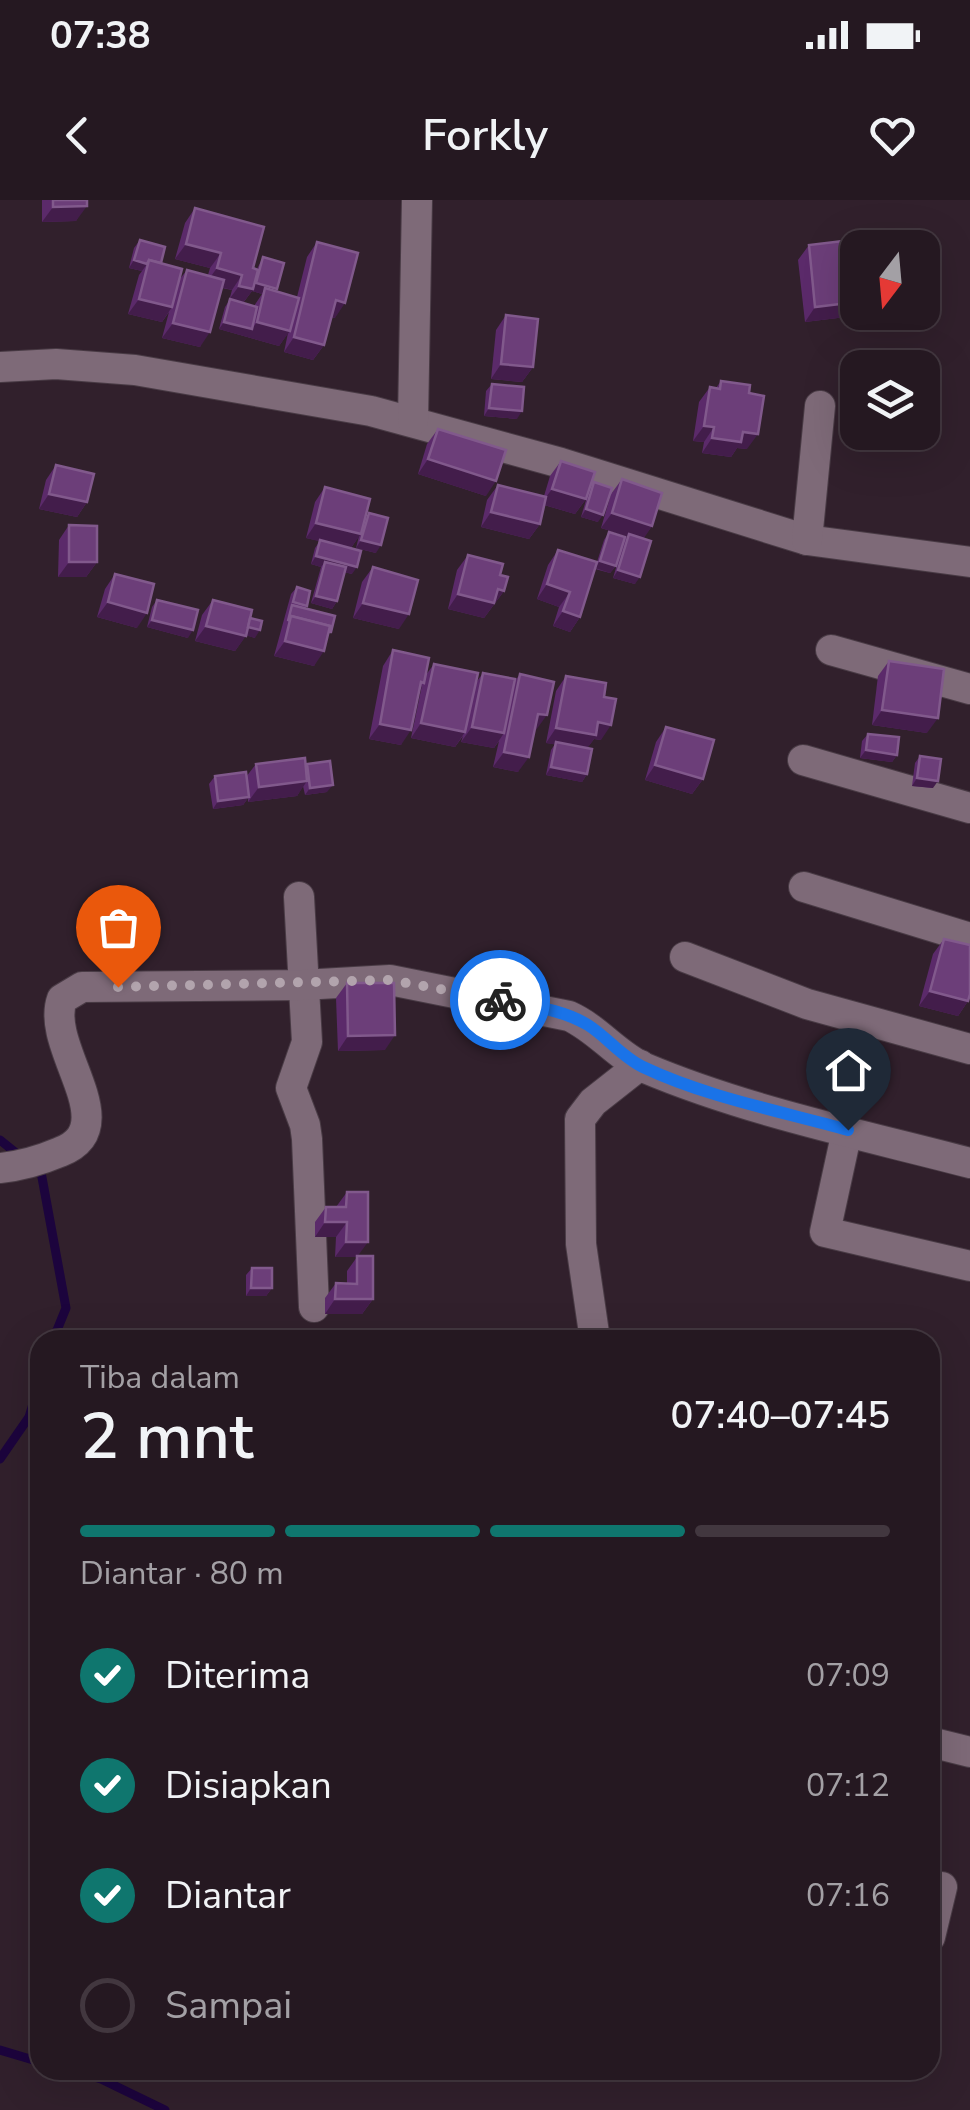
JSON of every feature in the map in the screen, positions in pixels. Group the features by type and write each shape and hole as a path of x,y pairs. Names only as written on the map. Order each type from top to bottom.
{"street":[{"path":"413,421 422,204"},
{"path":"0,367 56,364 135,370 310,400 413,421 807,540 970,562"},
{"path":"807,540 820,406"},
{"path":"831,650 970,688"},
{"path":"803,760 970,808"},
{"path":"804,887 968,928"},
{"path":"299,897 306,1042 291,1088 305,1125 314,1307"},
{"path":"685,957 807,1004 970,1049"},
{"path":"0,1168 38,1161 76,1146 87,1122 86,1105 61,1040 60,1005 82,987 302,985 364,980 409,982 546,1010 586,1024 640,1066 730,1098 970,1164"},
{"path":"594,1330 581,1244 580,1119 593,1102 640,1066"},
{"path":"848,1130 824,1232 970,1266"},
{"path":"940,1744 970,1752"}],"building":[{"path":"53,200 87,200 87,206 53,207"},
{"path":"195,208 264,227 253,268 258,270 253,289 239,286 242,275 217,268 221,253 186,244"},
{"path":"140,240 165,247 161,263 134,260"},
{"path":"840,241 840,304 815,307 809,245"},
{"path":"317,242 358,253 345,303 336,300 324,345 294,337"},
{"path":"263,257 284,263 277,289 256,283"},
{"path":"149,260 182,269 172,307 139,299"},
{"path":"187,270 224,280 210,332 173,323"},
{"path":"265,288 299,298 290,331 257,322"},
{"path":"230,299 257,307 252,329 224,322"},
{"path":"506,315 538,319 533,367 501,364"},
{"path":"721,381 750,385 749,393 764,396 758,434 743,432 741,442 712,438 714,427 704,426 710,387 720,389"},
{"path":"492,384 524,387 522,411 489,408"},
{"path":"438,429 506,450 496,481 428,459"},
{"path":"561,461 595,472 586,499 552,489"},
{"path":"56,465 94,474 87,502 49,494"},
{"path":"622,479 662,493 652,526 612,513"},
{"path":"594,482 612,488 603,515 586,509"},
{"path":"498,485 546,497 540,524 491,512"},
{"path":"325,487 370,499 361,534 316,523"},
{"path":"369,513 388,518 381,545 361,540"},
{"path":"69,525 97,526 97,562 69,562"},
{"path":"609,532 625,537 616,566 600,561"},
{"path":"629,534 651,541 640,577 618,570"},
{"path":"320,540 361,551 357,567 316,556"},
{"path":"558,550 597,562 580,617 563,611 570,592 547,584"},
{"path":"468,555 503,564 500,575 508,577 504,591 498,589 494,603 458,594"},
{"path":"325,562 346,567 337,601 316,596"},
{"path":"373,567 418,580 409,614 363,603"},
{"path":"115,574 154,584 147,613 108,602"},
{"path":"297,587 310,591 307,606 293,602"},
{"path":"157,600 198,610 193,630 152,620"},
{"path":"213,600 252,610 246,636 206,626"},
{"path":"292,605 335,616 331,632 330,626 291,616 288,621"},
{"path":"291,616 330,626 324,651 285,641"},
{"path":"250,618 262,621 260,630 248,627"},
{"path":"393,650 429,658 411,730 380,724"},
{"path":"889,661 944,669 938,718 882,710"},
{"path":"434,664 478,673 465,732 421,723"},
{"path":"483,673 515,679 504,733 472,727"},
{"path":"520,674 554,682 547,715 538,714 529,757 504,752"},
{"path":"566,676 606,683 604,697 616,699 611,725 598,722 596,735 556,728"},
{"path":"666,727 714,740 703,779 655,765"},
{"path":"868,734 899,737 897,755 866,750"},
{"path":"556,742 592,749 587,774 551,767"},
{"path":"920,756 941,759 938,781 917,778"},
{"path":"305,758 307,781 259,787 256,764"},
{"path":"330,761 333,785 310,788 307,764"},
{"path":"246,772 249,797 218,801 215,776"},
{"path":"944,939 970,945 968,1001 930,991"},
{"path":"347,983 394,983 395,1035 348,1036"},
{"path":"347,1192 368,1192 368,1242 346,1242 347,1222 325,1222 326,1207 346,1207"},
{"path":"357,1256 373,1256 373,1299 335,1299 336,1283 357,1284"},
{"path":"252,1268 272,1268 272,1288 251,1288"}],"waterway":[{"path":"0,1140 21,1157"},
{"path":"34,1166 41,1172 66,1308 57,1330"},
{"path":"0,1459 30,1414"},
{"path":"0,2050 30,2059"},
{"path":"103,2080 165,2110"}],"way so far":[{"path":"118,987 390,980 500,1000"}],"route":[{"path":"500,1000 570,1016 640,1066 730,1098 848,1130"}]}
